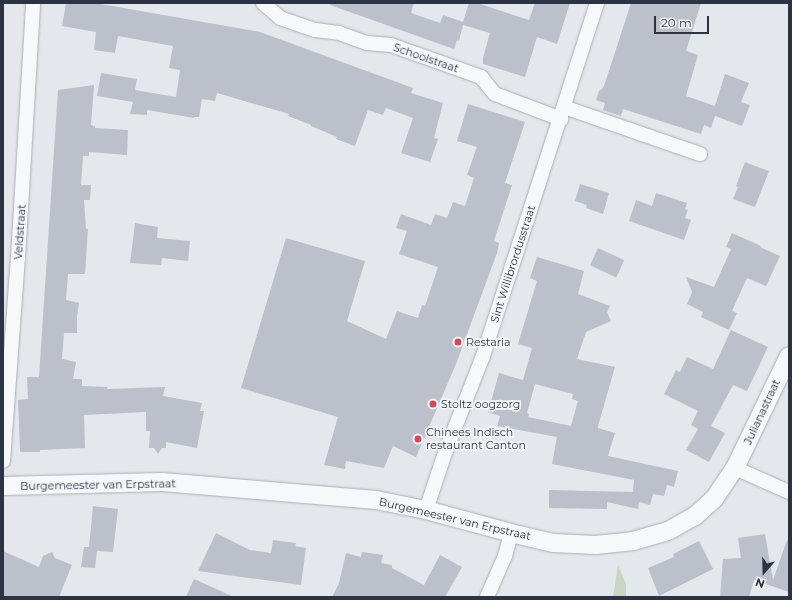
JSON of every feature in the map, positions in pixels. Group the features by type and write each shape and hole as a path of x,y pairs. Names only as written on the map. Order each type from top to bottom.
{"street":[{"name":"Veldstraat","path":"3,462 18,258 33,3"},
{"name":"Schoolstraat","path":"263,3 280,18 315,30 339,34 367,44 391,45 481,77 495,94 563,113"},
{"name":"Sint Willibrordusstraat","path":"426,510 445,453 484,356 597,3"},
{"path":"563,113 700,154"},
{"name":"Julianastraat","path":"735,468 789,356"},
{"path":"735,468 789,492"},
{"name":"Burgemeester van Erpstraat","path":"3,484 162,482 376,500 426,510 553,543 596,545 633,541 668,531 695,516 714,499 735,468"},
{"path":"487,597 505,556 511,533"}],"green space":[{"path":"618,565 626,584 626,597 613,597"}],"building":[{"path":"66,3 95,3 260,32 413,88 411,93 443,103 434,138 438,139 430,162 401,153 413,118 386,108 383,115 368,110 355,146 336,139 337,137 288,116 289,114 217,93 215,101 202,99 199,117 194,118 147,110 147,115 130,114 133,102 97,96 101,73 137,79 135,90 176,97 180,70 169,68 173,46 118,36 115,53 94,50 96,32 62,26"},
{"path":"330,3 414,3 411,13 440,23 443,15 463,22 469,3 477,3 529,20 535,3 570,3 557,44 537,37 525,77 483,64 483,58 490,33 463,25 459,41 457,40 454,49 330,5"},
{"path":"631,3 701,3 686,51 698,55 686,96 715,106 725,74 749,83 741,102 750,105 742,126 715,116 711,128 704,125 701,134 623,109 621,116 603,110 605,103 596,100 607,77"},
{"path":"94,85 91,125 95,126 95,128 128,130 127,155 89,152 89,156 83,156 81,185 91,185 90,200 84,200 86,229 88,229 85,274 68,274 66,300 79,303 77,333 64,333 62,359 76,362 73,379 82,379 82,386 108,387 107,389 165,387 163,396 202,403 200,411 204,411 197,448 166,442 166,448 162,448 158,454 154,448 149,448 150,431 146,431 146,412 84,415 85,448 40,450 40,452 20,451 18,400 28,399 27,377 39,377 58,90"},
{"path":"468,104 525,122 505,183 512,185 494,241 499,243 497,253 456,364 416,457 393,446 384,468 346,461 345,469 324,465 338,417 241,388 286,238 365,261 347,321 386,339 397,311 418,318 422,305 425,306 438,267 399,254 407,231 396,228 401,214 431,225 435,214 447,218 453,202 465,206 474,178 467,175 477,147 457,141"},
{"path":"745,162 769,171 755,207 733,199"},
{"path":"580,184 609,193 603,214 586,208 587,205 575,201"},
{"path":"656,193 687,203 685,209 688,210 685,218 691,220 684,240 629,221 636,200 652,206"},
{"path":"135,223 158,227 157,238 190,241 188,261 162,258 161,265 130,263"},
{"path":"732,233 780,256 766,286 747,278 732,311 737,313 729,330 701,317 703,312 687,304 692,292 686,277 714,287 731,249 726,247"},
{"path":"598,248 624,260 616,277 590,265"},
{"path":"537,257 584,271 578,294 610,306 607,312 611,321 586,332 577,359 615,367 598,426 598,428 615,433 608,456 678,471 674,487 667,485 664,496 653,494 650,505 639,502 638,509 607,502 607,509 549,508 549,490 633,492 634,480 552,464 557,437 497,426 500,416 488,412 499,373 523,380 532,348 518,344 537,281 530,278","holes":["535,384 573,394 572,399 578,401 571,426 528,417 529,414 527,413"]},
{"path":"731,330 768,347 747,391 733,385 711,426 725,433 709,462 686,450 698,429 691,425 698,411 664,394 676,370 680,372 687,357 713,369"},
{"path":"93,506 118,509 113,552 97,551 95,568 81,567 84,547 89,547"},
{"path":"216,533 250,550 271,553 273,540 296,543 295,546 306,548 301,585 198,571"},
{"path":"765,534 773,580 787,540 789,541 789,592 754,580 749,597 720,597 723,559 741,558 738,538"},
{"path":"699,541 713,569 659,596 648,568 674,557 673,554"},
{"path":"3,551 39,567 43,556 52,552 55,558 72,565 59,597 3,597"},
{"path":"362,552 383,555 381,563 392,565 392,568 424,585 440,555 462,567 445,597 332,597 339,583 346,553 361,557"},
{"path":"194,579 234,597 186,597"}],"place":[{"name":"Restaria","path":"458,342"},
{"name":"Stoltz oogzorg","path":"433,404"},
{"name":"Chinees Indisch restaurant Canton","path":"418,439"}]}
